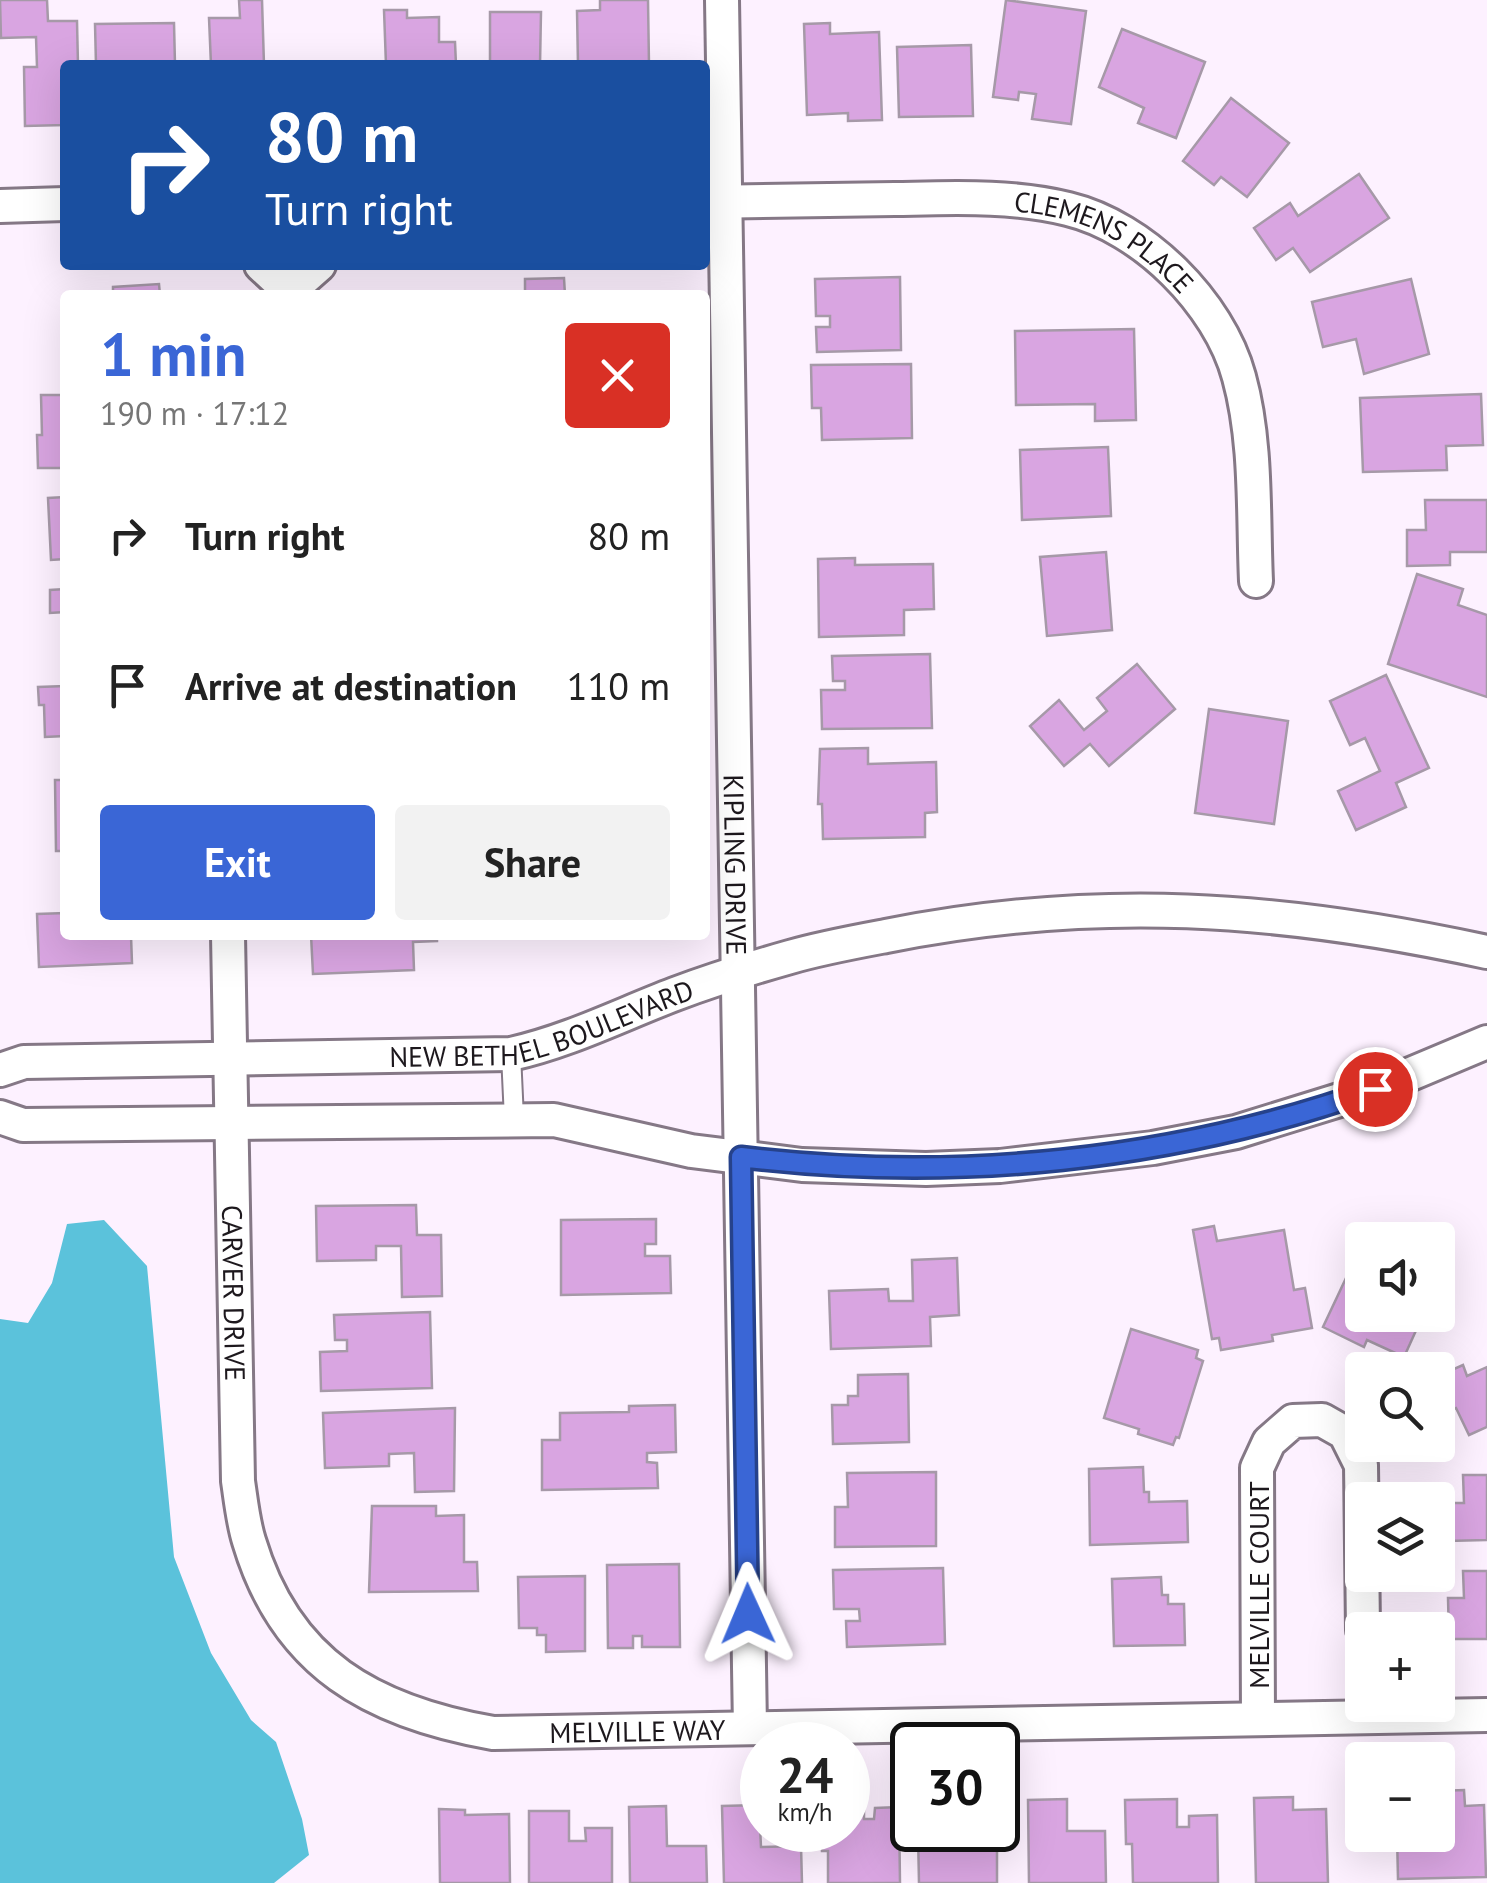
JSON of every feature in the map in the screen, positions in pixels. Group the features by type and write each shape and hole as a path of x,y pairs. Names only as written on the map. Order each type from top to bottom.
{"street":[{"name":"KIPLING DRIVE","path":"722,0 715,202 738,973 750,1722"},
{"name":"CLEMENS PLACE","path":"715,202 991,197 1071,209 1130,235 1176,271 1210,316 1239,374 1250,440 1256,581"},
{"path":"0,206 60,204"},
{"path":"265,270 283,290"},
{"path":"290,290 313,270"},
{"name":"NEW BETHEL BOULEVARD","path":"0,1070 24,1062 512,1054 550,1046 674,994 793,956 956,922 1133,909 1214,910 1322,921 1487,952"},
{"name":"CARVER DRIVE","path":"228,940 238,1481 248,1538 267,1590 296,1636"},
{"path":"0,1118 23,1125 554,1120 691,1151 802,1165 926,1169 1000,1166 1153,1148 1236,1132 1375,1089 1487,1042"},
{"name":"MELVILLE COURT","path":"1258,1719 1256,1468 1269,1442 1292,1420 1322,1420 1346,1433 1360,1465 1362,1612"},
{"name":"MELVILLE WAY","path":"296,1636 333,1672 383,1704 436,1724 493,1734 740,1728"},
{"name":"MELVILLE WAY","path":"870,1726 1258,1719 1345,1712"},
{"name":"MELVILLE WAY","path":"1455,1714 1487,1715"}],"lane":[{"path":"512,1054 514,1120"}],"water":[{"path":"104,1220 147,1266 174,1557 211,1653 251,1720 276,1742 302,1819 309,1855 274,1883 0,1883 0,1319 28,1323 52,1283 67,1224"}],"building":[{"path":"0,0 47,0 48,21 77,21 78,60 60,60 60,125 25,126 24,67 37,67 36,37 1,38"},
{"path":"239,0 262,0 264,60 211,60 209,18 240,18"},
{"path":"600,0 648,0 649,60 578,60 577,11 600,10"},
{"path":"1006,0 1086,11 1071,124 1032,119 1036,94 1019,92 1018,100 993,97"},
{"path":"384,10 407,10 407,18 439,17 439,42 455,42 456,60 386,60"},
{"path":"490,12 541,12 540,60 490,60"},
{"path":"174,23 175,60 96,60 95,24"},
{"path":"830,23 830,34 879,32 882,120 848,121 848,113 807,115 804,24"},
{"path":"1122,29 1205,62 1176,138 1138,123 1144,108 1099,87"},
{"path":"971,45 973,116 899,117 897,47"},
{"path":"1231,98 1289,143 1247,197 1221,177 1214,185 1183,161"},
{"path":"1359,174 1389,218 1310,272 1293,248 1276,260 1254,228 1290,203 1298,216"},
{"path":"900,277 901,350 817,352 816,327 830,327 830,316 816,316 815,279"},
{"path":"564,278 565,290 525,290 525,279"},
{"path":"1411,279 1429,354 1364,374 1356,339 1323,347 1312,302"},
{"path":"159,284 160,290 113,290"},
{"path":"1134,329 1136,420 1095,421 1095,404 1016,405 1015,331"},
{"path":"911,364 912,438 822,440 821,408 812,408 811,365"},
{"path":"1481,394 1483,445 1446,446 1447,470 1363,472 1360,398"},
{"path":"41,395 60,395 60,468 38,468 37,435 42,435"},
{"path":"1108,447 1111,516 1022,520 1020,450"},
{"path":"60,497 60,559 51,560 48,498"},
{"path":"1425,500 1487,500 1487,552 1450,552 1450,565 1407,566 1407,530 1426,530"},
{"path":"1106,552 1112,630 1047,636 1040,557"},
{"path":"855,558 855,565 933,564 934,609 904,610 904,635 819,637 818,559"},
{"path":"1417,574 1463,589 1458,605 1487,615 1487,697 1388,664"},
{"path":"60,589 60,612 50,613 50,590"},
{"path":"930,654 932,728 822,729 821,690 845,690 845,681 833,681 832,656"},
{"path":"1137,664 1175,709 1109,766 1090,744 1064,766 1030,726 1059,700 1084,730 1107,711 1097,698"},
{"path":"1386,675 1429,768 1396,783 1406,807 1356,830 1338,791 1380,771 1365,738 1350,745 1330,701"},
{"path":"60,686 60,736 45,737 44,705 39,705 38,687"},
{"path":"1209,709 1288,721 1274,824 1195,813"},
{"path":"868,748 868,764 936,762 937,812 925,813 925,837 823,839 822,804 818,804 820,749"},
{"path":"55,780 60,780 60,851 56,851"},
{"path":"60,913 60,940 131,940 132,963 39,967 37,914"},
{"path":"311,940 437,940 413,942 414,970 313,974"},
{"path":"416,1205 417,1235 441,1235 442,1296 402,1297 401,1246 376,1246 376,1260 317,1261 316,1206"},
{"path":"656,1219 656,1244 645,1244 645,1256 670,1256 671,1293 561,1295 561,1220"},
{"path":"1214,1226 1217,1241 1284,1230 1294,1290 1305,1288 1312,1328 1272,1335 1273,1341 1221,1350 1219,1338 1212,1339 1193,1230"},
{"path":"957,1258 959,1315 930,1317 931,1346 831,1349 829,1291 888,1289 889,1301 913,1301 912,1260"},
{"path":"1345,1280 1345,1332 1415,1332 1406,1352 1393,1352 1367,1340 1364,1347 1323,1327"},
{"path":"430,1312 432,1388 321,1391 320,1352 347,1351 347,1340 335,1340 334,1315"},
{"path":"1131,1329 1198,1350 1196,1358 1203,1361 1179,1438 1173,1445 1104,1418"},
{"path":"1463,1365 1467,1376 1487,1367 1487,1427 1469,1435 1455,1408 1455,1369"},
{"path":"908,1374 909,1442 833,1444 832,1405 848,1405 848,1396 858,1396 858,1375"},
{"path":"675,1405 676,1452 647,1453 647,1462 657,1463 658,1488 542,1490 542,1440 560,1440 560,1413 629,1412 629,1406"},
{"path":"455,1408 454,1491 415,1492 414,1453 389,1454 389,1466 325,1468 323,1413"},
{"path":"1143,1467 1144,1492 1149,1492 1149,1502 1187,1501 1188,1542 1090,1545 1089,1469"},
{"path":"936,1472 936,1546 835,1547 835,1507 848,1507 847,1473"},
{"path":"1463,1475 1487,1475 1487,1540 1455,1541 1455,1503 1464,1503"},
{"path":"372,1506 436,1506 436,1516 464,1515 464,1562 477,1562 478,1591 369,1592"},
{"path":"679,1564 680,1647 642,1647 642,1636 633,1636 633,1648 608,1648 607,1565"},
{"path":"943,1568 945,1644 847,1647 846,1621 860,1621 859,1609 834,1609 833,1570"},
{"path":"1463,1571 1487,1571 1487,1639 1455,1639 1455,1612 1448,1612 1448,1598 1464,1598"},
{"path":"585,1576 585,1651 546,1652 546,1635 537,1635 537,1628 519,1628 518,1577"},
{"path":"1161,1577 1162,1595 1168,1595 1168,1604 1184,1604 1185,1645 1114,1646 1112,1579"},
{"path":"1455,1790 1464,1790 1465,1806 1484,1805 1486,1877 1398,1879 1397,1852 1455,1852"},
{"path":"1293,1797 1293,1810 1326,1809 1328,1883 1256,1883 1254,1798"},
{"path":"1067,1799 1067,1831 1105,1831 1106,1883 1029,1883 1028,1800"},
{"path":"1177,1799 1177,1827 1189,1827 1189,1816 1217,1815 1218,1883 1133,1883 1132,1844 1126,1844 1125,1800"},
{"path":"666,1806 667,1846 706,1846 707,1883 630,1883 629,1807"},
{"path":"722,1806 740,1806 740,1852 801,1852 802,1883 724,1883"},
{"path":"890,1807 890,1852 900,1852 900,1883 828,1883 828,1852 870,1852 870,1819 874,1819 875,1808"},
{"path":"439,1809 465,1810 465,1815 509,1814 510,1883 440,1883"},
{"path":"529,1811 569,1811 569,1841 586,1841 585,1828 612,1828 612,1883 529,1883"},
{"path":"918,1852 997,1852 997,1883 919,1883"}],"route":[{"path":"748,1614 741,1157 802,1165 926,1169 1078,1158 1236,1132 1375,1089"}]}
